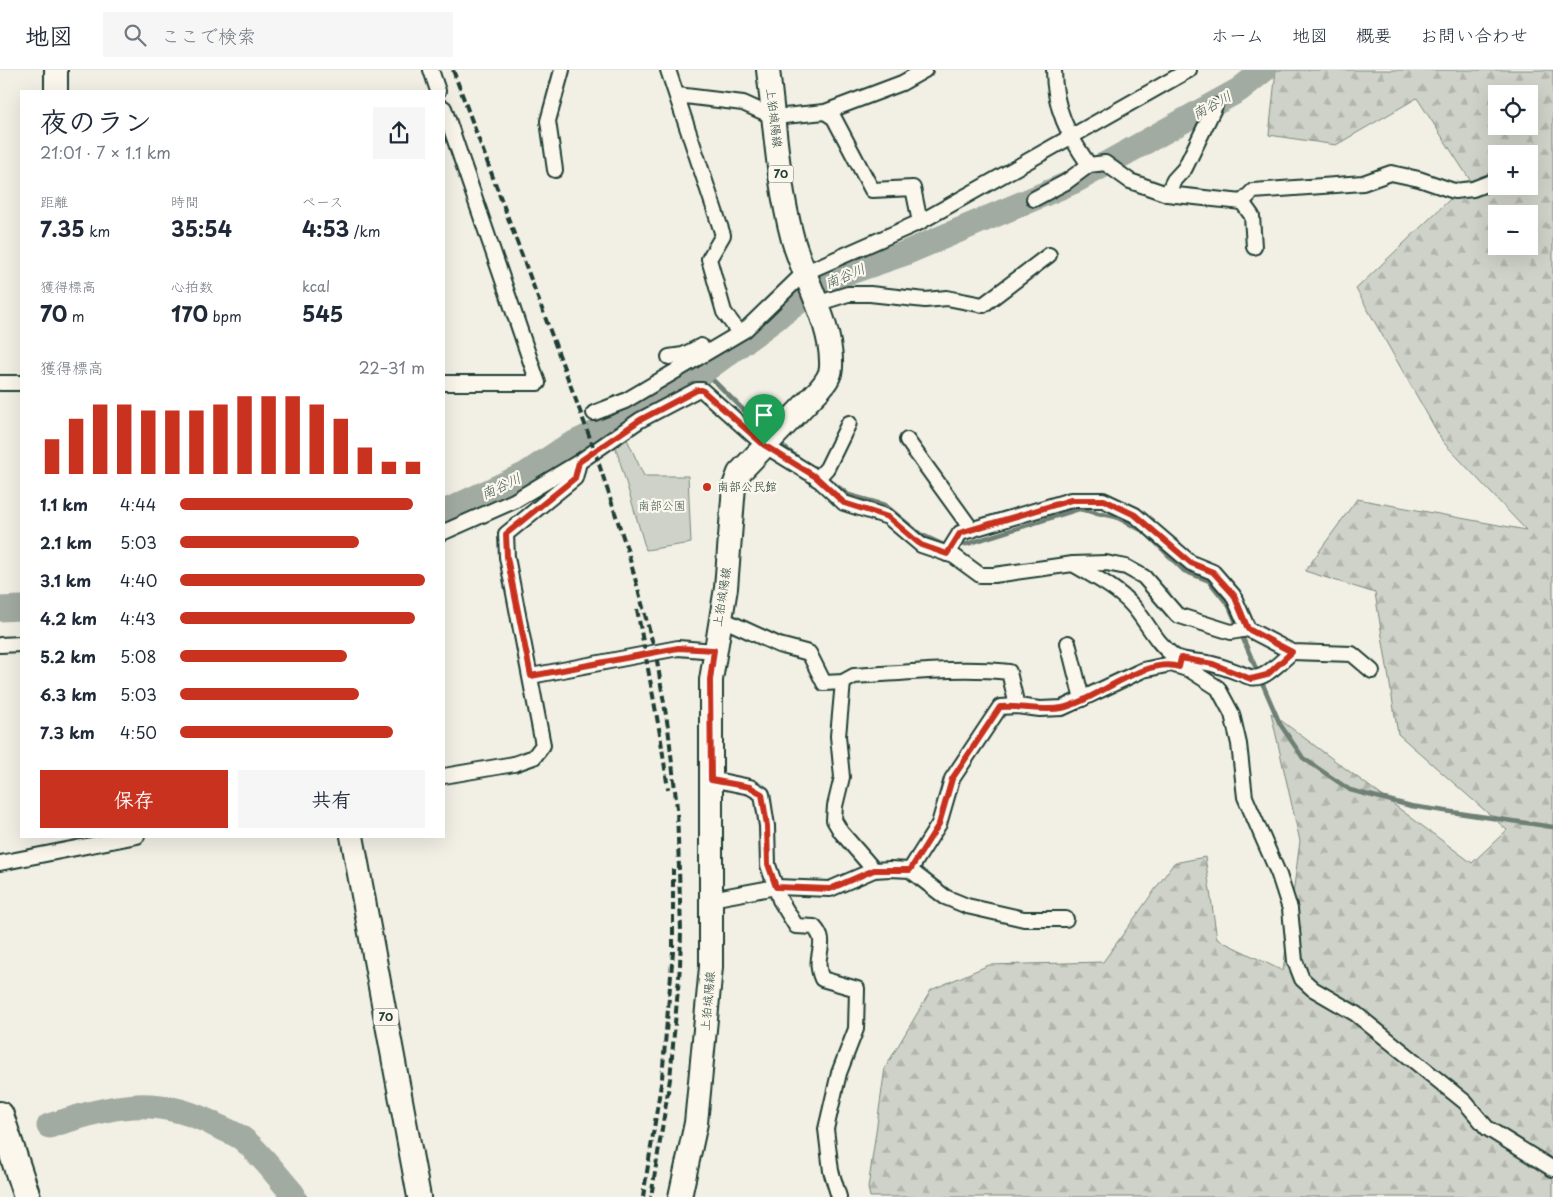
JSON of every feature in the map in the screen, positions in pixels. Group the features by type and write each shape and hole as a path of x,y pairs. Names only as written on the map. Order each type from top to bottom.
{"highway":[{"path":"0,1116 27,1197"}],"main road":[{"path":"56,70 56,90"},
{"name":"上狛城陽線","path":"680,1197 696,1123 711,967 710,680 726,588 734,486 739,474 829,377 832,368 829,343 816,302 799,279 784,196 768,70"},
{"name":"70","path":"352,838 419,1197"}],"street":[{"path":"431,70 438,90"},
{"path":"555,170 548,121 562,70"},
{"path":"668,70 723,235 709,259 724,312 735,327"},
{"path":"677,95 744,103 774,117 825,112 902,84 926,70"},
{"path":"1054,70 1054,86 1069,136 1089,165"},
{"path":"668,357 683,355 718,338 799,279 920,222 1069,136 1189,70"},
{"path":"1167,194 1174,180 1185,168 1215,106"},
{"path":"445,111 538,383 445,383"},
{"path":"825,112 834,118 872,190 913,188 920,222"},
{"path":"1034,199 1066,182 1089,165 1105,163 1130,181 1167,194 1242,202 1252,216 1254,247"},
{"path":"1242,202 1253,191 1363,183 1392,173 1419,179 1454,191 1473,189 1488,183"},
{"path":"816,302 840,296 870,294 925,300 947,298 983,304 1049,255"},
{"path":"594,413 625,400 745,330 799,279"},
{"path":"0,383 20,383"},
{"path":"445,532 514,501 579,462 640,420 697,390 702,390 764,445 817,478 844,503 888,517 921,545 954,556 980,575 1073,564 1106,563 1126,567 1144,577 1177,615 1231,632 1248,629 1292,652 1352,654 1372,671"},
{"path":"817,478 828,468 849,423"},
{"path":"907,440 972,530"},
{"path":"445,776 514,764 534,757 543,745 507,557 506,534 575,478 579,462"},
{"path":"947,554 960,533 1071,500 1104,500 1135,515 1191,563 1213,572 1234,595 1248,629"},
{"path":"1073,564 1119,593 1133,606 1153,634 1180,662 1218,688 1232,714 1239,744 1245,797 1279,874 1290,909 1296,961 1302,979 1313,989 1363,1020 1465,1102 1488,1128 1553,1169"},
{"path":"720,618 779,645 809,653 824,683 843,682 854,676 992,670 1009,672 1017,706"},
{"path":"1068,643 1082,698"},
{"path":"0,645 20,644"},
{"path":"531,676 678,648 714,650"},
{"path":"910,870 939,824 952,779 1000,707 1062,708 1143,670 1180,662 1213,664 1251,679 1267,675 1292,652"},
{"path":"843,682 838,736 842,777 835,806 834,820 841,832 874,870"},
{"path":"711,780 750,787 762,794 767,826 768,864 780,900 796,926 814,927 820,933 822,944 817,956 817,963 822,979 857,989 856,1029 839,1073 826,1129 831,1171 839,1197"},
{"path":"0,863 127,838"},
{"path":"711,899 776,887 830,889 874,870 910,870 945,896 967,906 1024,918 1066,919"}],"green space":[{"path":"1276,70 1553,70 1553,1197 870,1197 868,1188 885,1068 931,990 989,965 1103,962 1174,863 1205,857 1217,939 1283,971 1300,841 1271,713 1472,863 1507,830 1398,734 1375,593 1305,571 1357,499 1526,530 1443,442 1356,289 1470,180 1417,98 1336,145 1269,135"},
{"name":"南部公園","path":"626,437 644,476 688,476 691,543 646,550 615,445"}],"waterway":[{"name":"南谷川","path":"445,512 526,474 568,446 597,432 704,371 830,279 903,254 1075,181 1239,90 1264,70"},
{"path":"704,371 768,434"},
{"path":"777,442 801,460"},
{"path":"828,479 849,495 885,505 920,534 944,545 967,544 1079,509 1116,517 1145,532 1184,571 1209,581 1229,606 1280,724 1303,758 1350,790 1411,806 1553,827"},
{"name":"南谷川","path":"0,609 20,608"},
{"path":"49,1126 93,1113 133,1106 173,1109 195,1116 241,1138 251,1146 293,1194"},
{"path":"293,1194 305,1197"}],"railway":[{"path":"453,70 593,446 627,549 656,655 668,727 677,808 681,931 680,966 670,1079 651,1197"},
{"path":"637,609 668,789"},
{"path":"643,1197 662,1078 673,952 673,869"}],"place":[{"name":"南部公民館","path":"707,487"}],"route":[{"path":"697,390 702,390 764,445 816,477 844,503 888,517 921,545 947,554 960,533 1030,514 1071,500 1104,500 1135,515 1191,563 1213,572 1234,595 1248,629 1292,652 1267,675 1251,679 1213,664 1181,658 1179,667 1171,664 1143,670 1062,708 1000,707 952,779 939,824 910,870 890,868 874,870 830,889 776,887 768,864 767,826 762,794 750,787 711,780 710,680 714,650 678,648 531,676 507,557 506,534 575,478 579,462 640,420 697,390"}]}
